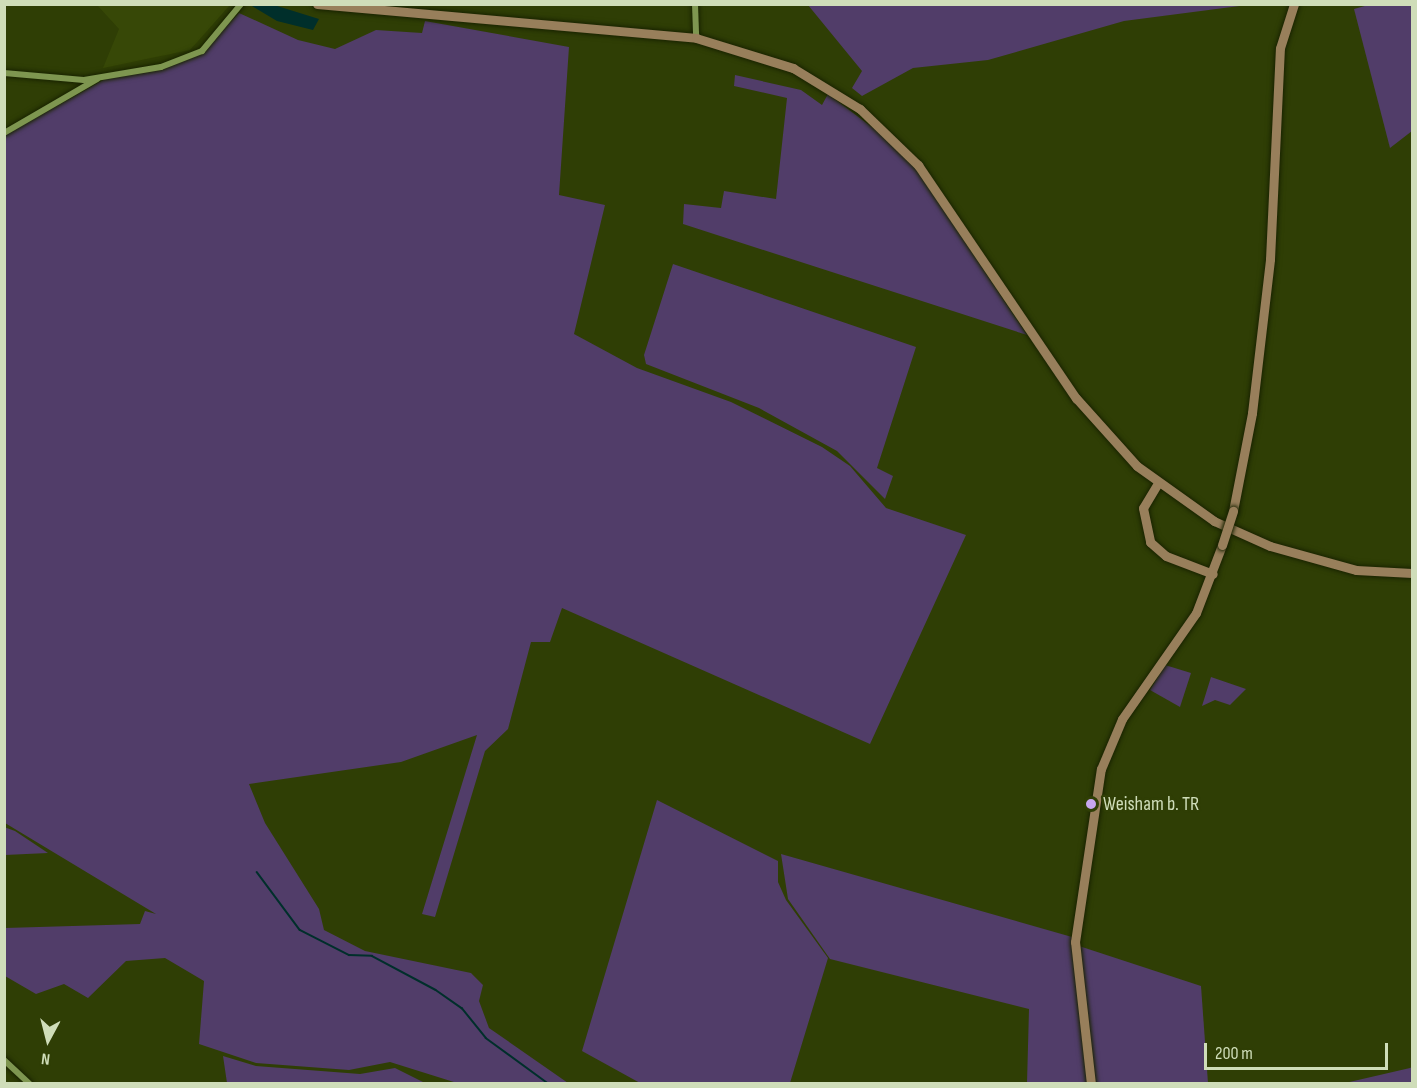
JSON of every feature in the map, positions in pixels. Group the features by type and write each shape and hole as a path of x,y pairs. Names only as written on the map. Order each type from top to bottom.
{"main road":[{"path":"317,4 696,38 793,69 836,92 896,140 960,219 1076,398 1120,451 1158,483 1214,521 1270,546 1356,570 1413,573"},
{"path":"1091,1083 1076,933 1101,769 1115,731 1186,628 1213,574 1233,511 1252,413 1270,259 1280,48 1294,4"},
{"path":"1158,483 1143,508 1150,542 1166,556 1213,574"}],"street":[{"path":"4,133 98,79 194,56 241,4"},
{"path":"695,4 696,38"},
{"path":"4,72 98,79"},
{"path":"4,1060 30,1083"}],"shaded area":[{"path":"1247,4 1124,21 988,60 913,68 862,96 852,88 862,71 808,5"},
{"path":"1372,4 1412,5 1412,131 1390,148 1354,9"},
{"path":"97,5 230,5 190,50 103,68 119,29"},
{"path":"239,13 298,40 335,49 376,30 422,33 425,21 569,47 559,195 605,205 574,334 637,368 731,402 822,447 850,466 886,508 966,535 870,744 562,608 550,642 531,642 508,729 485,751 435,917 422,914 477,735 401,762 249,784 265,823 319,909 324,930 365,951 471,973 483,985 479,1001 489,1028 568,1083 457,1083 390,1062 349,1070 256,1063 199,1044 204,981 165,958 126,961 88,998 64,984 36,994 5,976 5,928 140,924 145,911 156,914 5,823 5,135 105,79 199,55"},
{"path":"735,75 801,90 822,105 828,94 881,134 916,169 1027,335 683,224 684,204 721,208 724,191 776,199 787,98 734,86"},
{"path":"673,264 916,347 877,468 893,476 885,499 837,451 759,408 646,364 644,355"},
{"path":"1165,665 1191,673 1180,707 1150,690"},
{"path":"1211,677 1246,689 1230,705 1215,700 1202,706"},
{"path":"657,800 778,861 778,882 786,900 828,958 790,1083 640,1083 582,1051"},
{"path":"4,827 15,831 48,853 5,855"},
{"path":"781,854 1072,937 1088,1083 1027,1083 1029,1009 830,959 788,899"},
{"path":"1079,946 1201,986 1208,1083 1094,1082"},
{"path":"223,1056 256,1066 360,1074 395,1068 425,1083 227,1083"},
{"path":"1412,1067 1412,1083 1345,1083 1410,1068"}],"water":[{"path":"274,4 319,19 313,30 277,21 252,6"}],"waterway":[{"path":"257,872 300,930 349,955 372,956 436,990 462,1008 486,1038 549,1084"}],"place":[{"name":"Weisham b. TR","path":"1091,804"}]}
